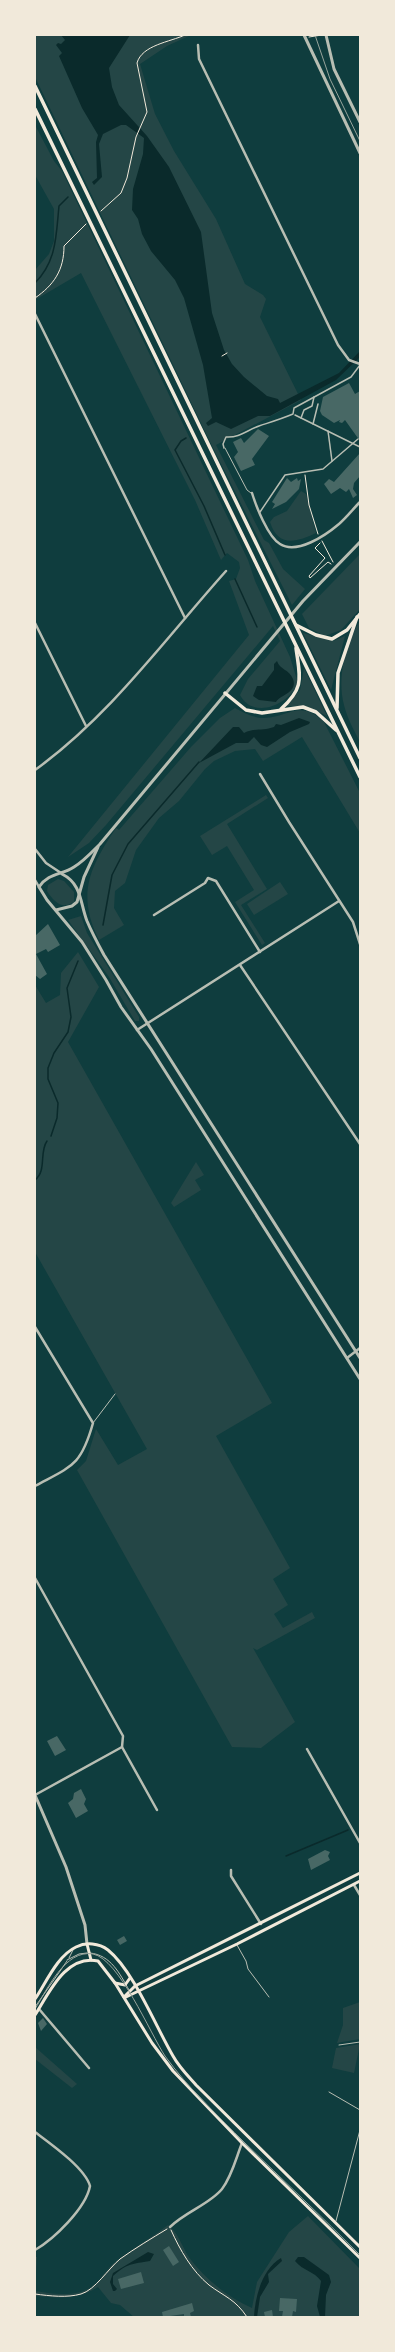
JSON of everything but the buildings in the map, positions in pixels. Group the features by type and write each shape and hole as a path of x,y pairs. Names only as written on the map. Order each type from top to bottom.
{"main road":[{"path":"35,86 360,758"},
{"path":"35,109 360,777"},
{"path":"295,624 316,635 332,639 346,630 360,614"},
{"path":"338,711 336,690 338,674 357,617"},
{"path":"281,709 295,695 299,688 300,673 296,645"},
{"path":"225,693 246,710 262,713 281,709 303,707 311,710 338,732"},
{"path":"131,1993 135,1986 360,1873"},
{"path":"124,1997 131,1993 139,1992 237,1944 360,1881"},
{"path":"86,1944 91,1960"},
{"path":"35,1999 65,1955 74,1948 86,1944 97,1945 107,1950 130,1978 174,2058 196,2085 360,2247"},
{"path":"35,2015 66,1971 82,1961 91,1960 102,1965 124,1997 152,2043 173,2071 242,2143 360,2258"},
{"path":"115,1983 126,1984 130,1978"}],"street":[{"path":"326,35 334,69 360,122"},
{"path":"304,36 360,153"},
{"path":"198,44 199,59 338,345 349,360 360,364 351,377 294,408 293,414 272,423 258,426 236,437 226,437 223,444 224,448"},
{"path":"35,314 185,618"},
{"path":"301,418 304,410 312,406 314,397"},
{"path":"313,424 318,404"},
{"path":"295,415 360,447"},
{"path":"328,431 332,461"},
{"path":"260,512 285,475 323,469 358,439"},
{"path":"252,493 268,530 280,544 288,547 301,545 320,537 338,524 360,502"},
{"path":"39,887 47,877 62,874 81,862 100,844 303,601 335,566 360,542"},
{"path":"35,770 86,726 136,676 226,571"},
{"path":"35,623 86,726"},
{"path":"260,774 288,822 340,901 352,922 360,944"},
{"path":"56,910 72,906 77,902 84,877 100,844"},
{"path":"35,849 46,863 72,881 80,893 84,913 97,942 147,1024 360,1358"},
{"path":"154,915 205,883 208,878 216,881 260,952"},
{"path":"35,880 47,900 94,960 121,1007 243,1193 360,1379"},
{"path":"137,1030 340,901"},
{"path":"240,965 360,1144"},
{"path":"35,1327 93,1423 87,1445 73,1466 35,1486"},
{"path":"346,1358 360,1348"},
{"path":"35,1578 124,1736 122,1747 157,1810"},
{"path":"86,1944 85,1925 66,1867 35,1795 122,1747"},
{"path":"307,1749 360,1843"},
{"path":"231,1870 231,1876 261,1924"},
{"path":"354,1885 360,1895"},
{"path":"39,2009 89,2068"},
{"path":"35,2132 63,2154 85,2178 90,2186 85,2199 65,2225 44,2245 35,2250"},
{"path":"170,2227 179,2218 215,2195 222,2188 242,2143"}],"lane":[{"path":"224,448 247,490 252,493"},
{"path":"93,1423 115,1394"},
{"path":"237,1944 246,1961 248,1969 268,1997"},
{"path":"35,2006 57,1973 68,1960 74,1948"},
{"path":"68,1960 79,1954 88,1953 106,1958 131,1993"},
{"path":"340,2045 360,2042"},
{"path":"329,2092 360,2110"},
{"path":"335,2223 360,2130"}],"path":[{"path":"111,202 121,194 124,188 136,137 144,120 147,103 137,63 138,58 145,51 185,35"},
{"path":"304,36 314,37 322,35"},
{"path":"35,298 50,288 59,275 64,257 64,246 76,232"},
{"path":"222,356 227,353"},
{"path":"305,471 309,505 320,537 335,566"},
{"path":"322,541 315,548 325,558 309,576 310,578 328,562 335,566"},
{"path":"35,2294 54,2297 81,2294 89,2290 105,2272 122,2258 170,2227 192,2266 208,2284 238,2304 247,2317"}],"shaded area":[{"path":"35,35 191,35 167,46 140,64 155,114 174,151 216,219 245,284 263,295 266,299 260,317 301,400 216,445 264,540 269,543 283,569 305,589 292,605 212,446 35,77"},
{"path":"61,35 130,35 109,68 112,87 119,105 147,136 169,167 201,232 212,313 224,350 232,364 244,377 267,396 278,399 280,403 339,373 360,351 360,357 336,380 270,416 258,416 231,429 216,422 208,426 206,423 212,418 203,365 184,298 175,280 151,251 142,234 138,219 132,210 133,189 143,154 144,138 126,125 121,125 103,134 99,144 102,177 94,185 92,182 97,178 96,142 98,135 82,108 59,56 62,53 56,45 58,43 61,44 65,40"},
{"path":"35,125 54,161 62,171 248,560 255,581 290,657 298,683 287,698 270,707 253,707 246,703 240,695 248,679 280,641 273,626 106,825 89,843 68,857 249,635 229,581 236,579 240,568 239,562 227,553 221,560 195,500 81,273 35,300 35,270 49,254 54,241 54,209 35,175"},
{"path":"301,491 306,494 316,533 302,539 289,541 278,536 273,530 270,522 274,517 287,511"},
{"path":"360,554 360,609 341,630 325,636 309,628 302,614"},
{"path":"360,621 360,742 345,710 341,683 346,651"},
{"path":"303,633 333,641 345,636 331,690"},
{"path":"277,661 278,664 287,671 293,679 293,688 276,702 259,700 253,696 257,686 262,686 274,670 274,664"},
{"path":"304,668 327,716 306,706 286,706 300,690"},
{"path":"235,708 260,718 273,717 301,710 315,715 324,722 360,793 360,833 302,737 263,761 255,749 235,751 214,761 205,769 179,801 159,818 136,850 125,883 115,891 114,908 124,925 99,940 92,924 88,909 87,895 89,881 99,855 116,828 119,830 191,747 220,718"},
{"path":"299,718 310,722 309,724 290,732 267,747 261,745 254,737 248,743 236,743 199,763 233,727 239,727 244,733 274,727 276,724 281,725"},
{"path":"266,795 268,798 227,824 267,889 241,905 265,943 262,945 235,902 254,890 227,846 212,855 200,836"},
{"path":"58,879 64,881 74,892 74,902 66,905 59,904 47,891 48,885"},
{"path":"280,882 288,894 254,915 247,904"},
{"path":"81,916 87,933 139,1017 139,1021 135,1021 109,977 68,920"},
{"path":"78,952 99,987 68,1042 272,1403 216,1436 290,1568 273,1579 288,1605 274,1614 283,1628 312,1612 315,1618 257,1650 253,1648 295,1722 261,1748 232,1747 77,1470 86,1461 96,1429 118,1465 147,1449 35,1252 35,985 46,1003 60,995 61,973"},
{"path":"196,1162 204,1175 195,1180 201,1190 174,1207 171,1203"},
{"path":"360,2002 360,2039 337,2043 343,2025 343,2008"},
{"path":"360,2044 354,2073 332,2068 336,2048"},
{"path":"35,2047 77,2084 72,2088 35,2059"},
{"path":"308,2216 360,2269 360,2317 134,2317 120,2305 111,2303 98,2287 83,2294 68,2297 35,2296 35,2291 55,2294 70,2294 84,2291 96,2283 113,2264 168,2225 177,2235 188,2256 201,2272 225,2293 252,2308 257,2282 289,2232"},
{"path":"148,2252 154,2254 150,2261 130,2265 113,2276 113,2284 117,2289 113,2291 110,2282 113,2273"},
{"path":"35,2257 37,2257 35,2291"},
{"path":"298,2257 304,2257 329,2275 331,2282 326,2295 325,2317 320,2317 317,2306 321,2281 295,2261"},
{"path":"281,2258 282,2261 268,2274 269,2282 260,2297 257,2317 254,2317 258,2292 264,2276 274,2263"}],"waterway":[{"path":"35,283 48,266 56,237 59,206 68,197"},
{"path":"186,438 181,441 175,450 204,506 225,555"},
{"path":"235,579 257,627"},
{"path":"103,925 112,875 128,844 199,762"},
{"path":"51,1136 57,1118 58,1103 48,1079 48,1068 54,1053 68,1032 71,1017 67,988 78,961"},
{"path":"35,1180 41,1172 43,1150 47,1141"},
{"path":"286,1856 348,1830"}],"tram line":[{"path":"315,35 330,79 360,141"},
{"path":"35,2009 58,1972 74,1958 83,1954 93,1954 103,1959 123,1982 165,2056 183,2079 224,2122 360,2255"}]}
